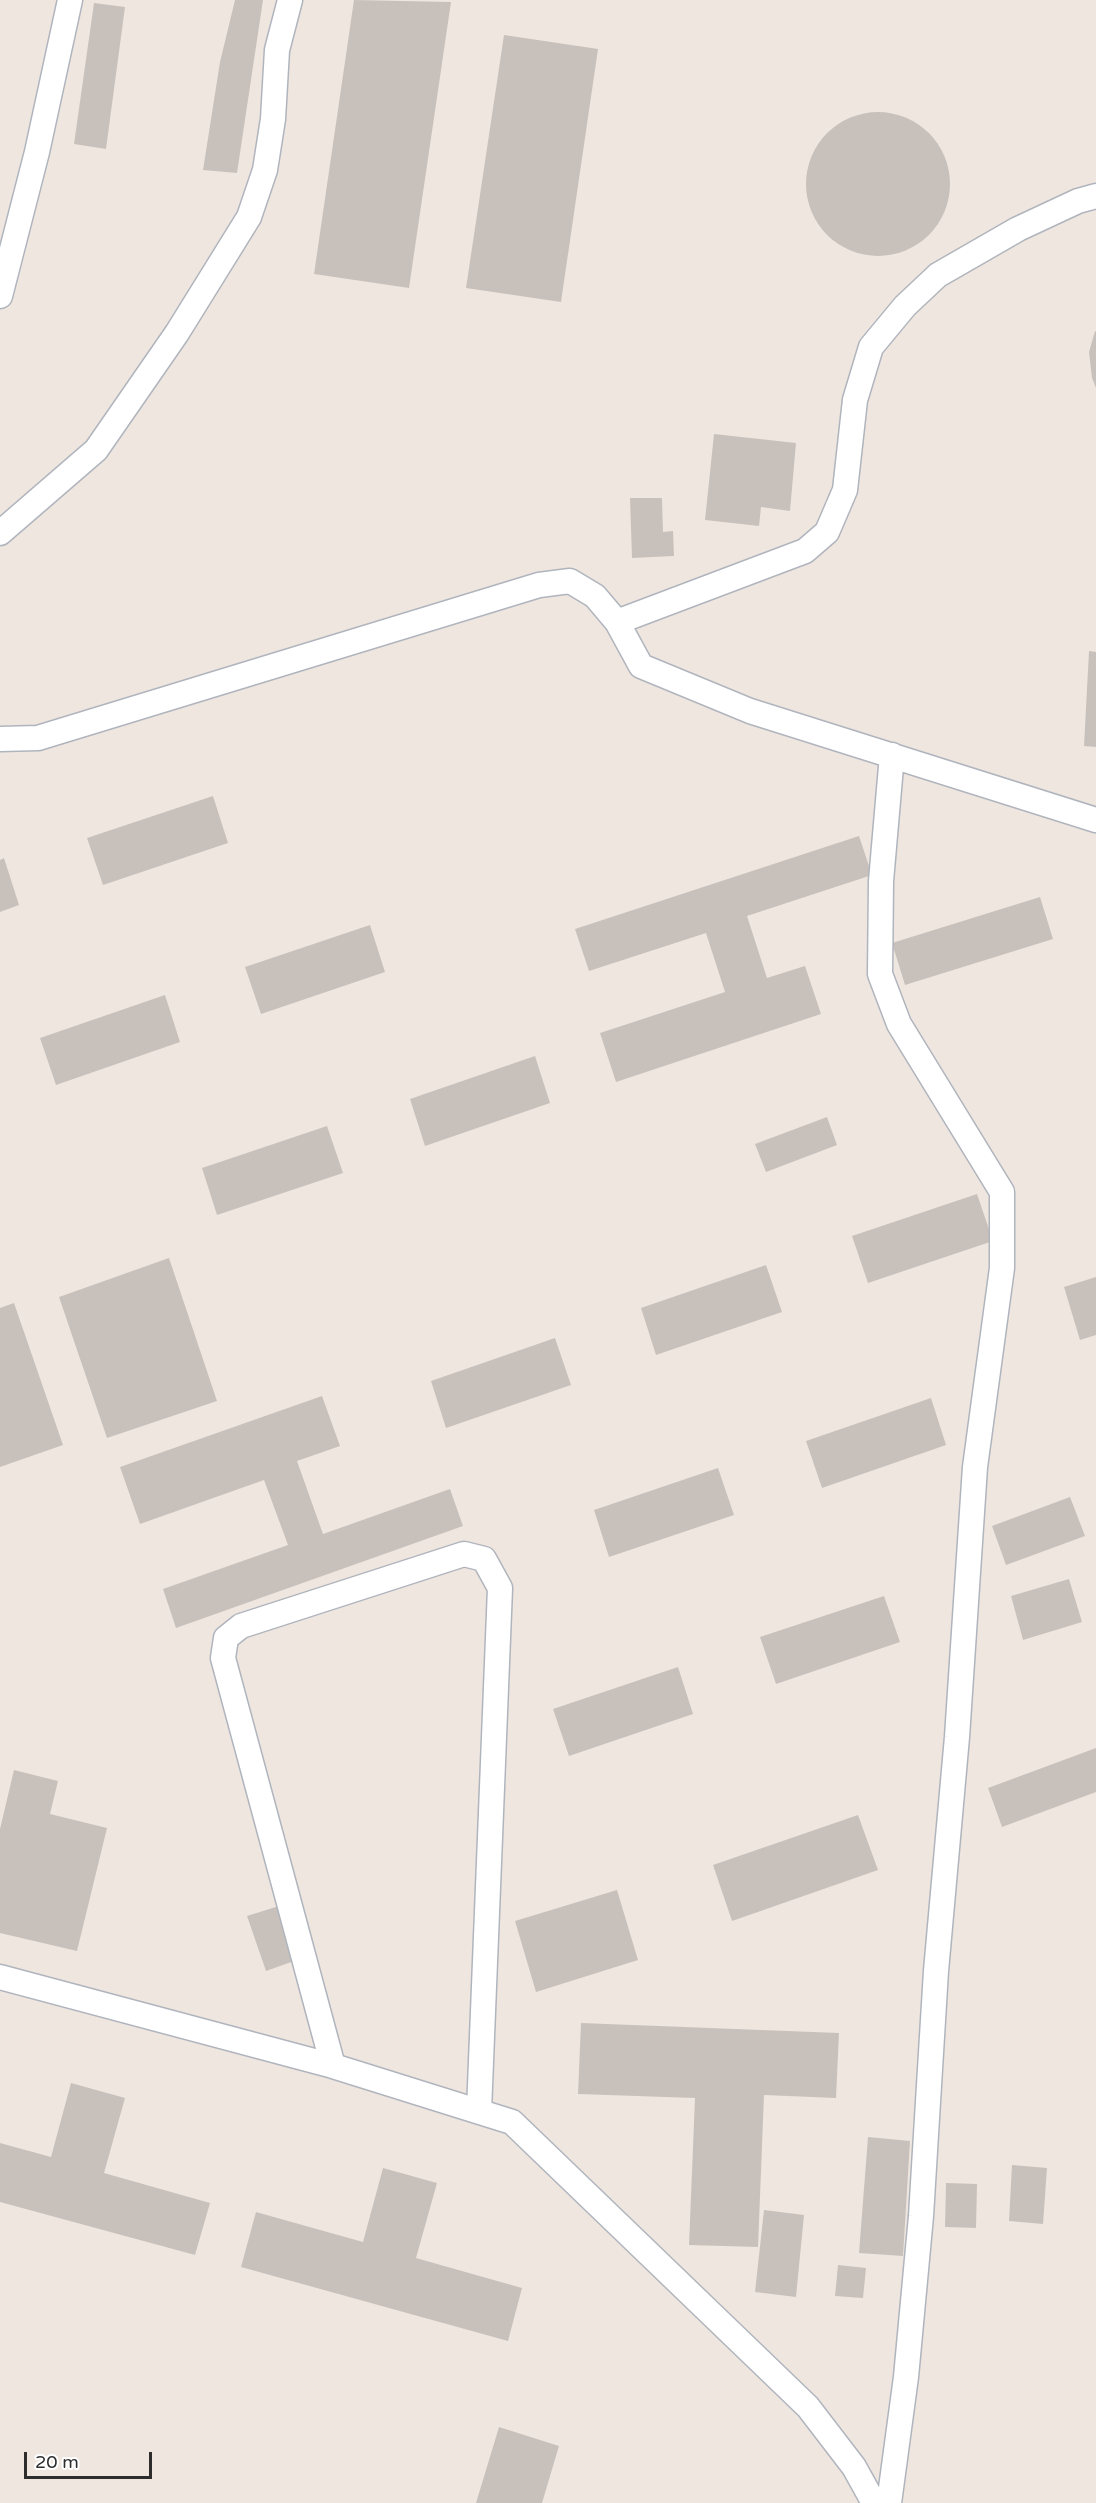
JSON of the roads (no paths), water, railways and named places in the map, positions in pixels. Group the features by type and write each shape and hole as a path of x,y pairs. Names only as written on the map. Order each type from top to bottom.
{"lane":[{"path":"0,296 6,249 37,152 70,0"},
{"path":"0,533 96,450 177,333 249,217 265,170 273,119 277,50 290,0"},
{"path":"617,622 804,551 827,532 845,490 855,400 871,347 905,306 938,274 1018,229 1078,201 1096,196"},
{"path":"0,739 38,738 540,585 570,581 595,596 617,622 641,666 750,711 1096,820"},
{"path":"889,2503 906,2377 921,2216 936,1971 957,1737 975,1467 1002,1268 1002,1192 899,1024 880,974 881,881 892,755"},
{"path":"333,2066 224,1659 226,1638 241,1626 464,1554 484,1559 500,1588 479,2111"},
{"path":"0,1977 333,2066 512,2122 808,2407 854,2467 874,2503"}]}
